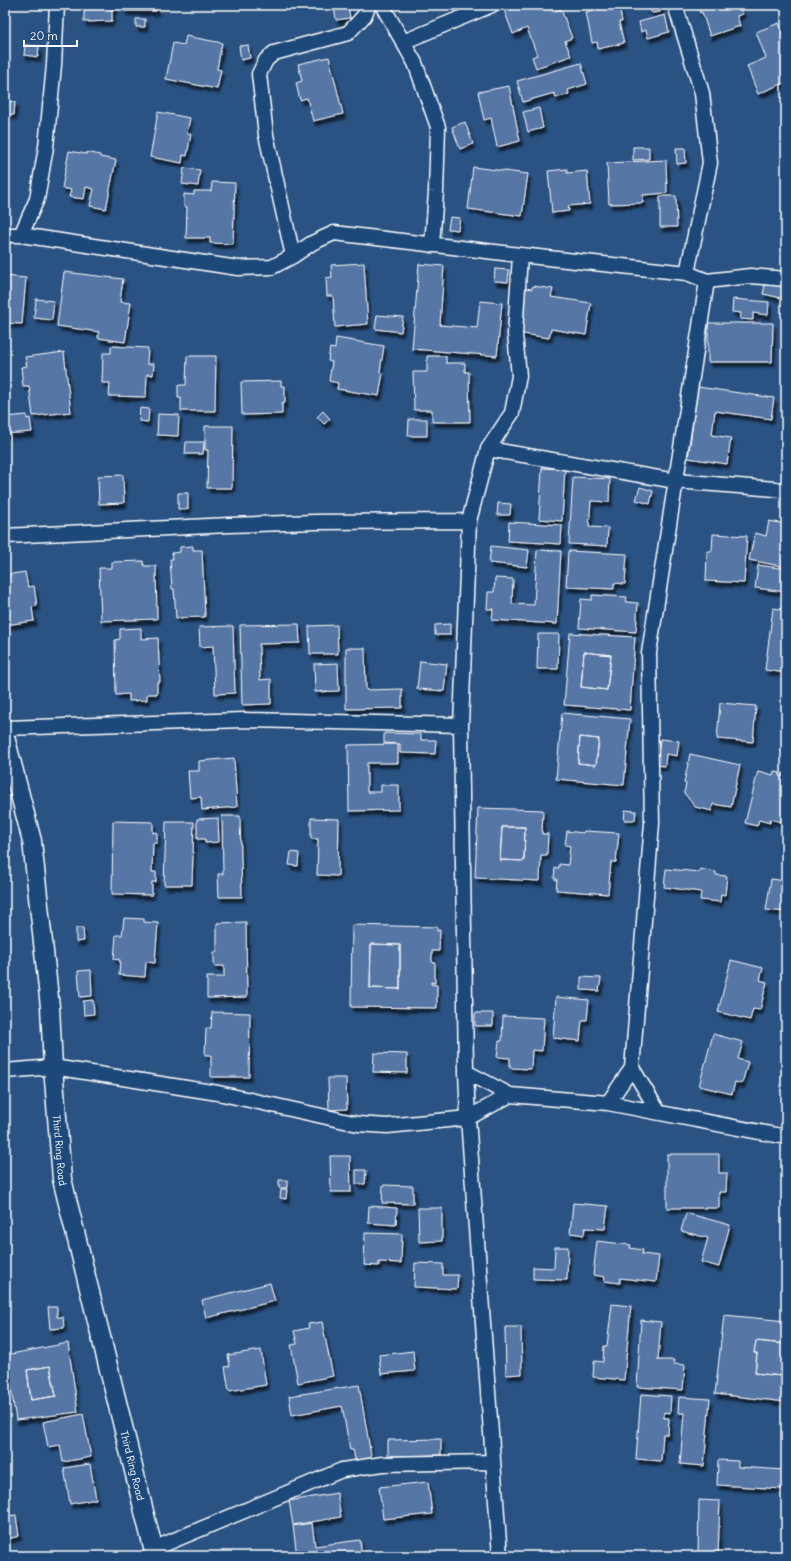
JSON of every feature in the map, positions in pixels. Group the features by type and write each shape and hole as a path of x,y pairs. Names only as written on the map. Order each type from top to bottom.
{"street":[{"path":"21,235 37,200 46,147 54,65 57,5"},
{"path":"293,256 266,136 259,74 266,60 274,53 348,33 364,16 369,5"},
{"path":"382,5 415,63 438,127 436,192 432,244"},
{"path":"403,42 492,5"},
{"path":"675,5 702,93 710,163 687,273"},
{"path":"5,235 21,235 238,268 272,267 293,256 312,243 334,233 687,273 707,281 750,276 786,279"},
{"path":"500,1556 468,1118 461,725 469,521 488,449 512,413 519,376 515,334 520,255"},
{"path":"608,1103 632,1068 652,823 649,652 707,281"},
{"path":"488,449 676,481 775,489 786,492"},
{"path":"5,536 315,522 469,521"},
{"path":"5,728 244,720 461,725"},
{"name":"Third Ring Road","path":"5,737 32,841 50,1007 62,1179 154,1552"},
{"path":"5,1071 53,1067 218,1093 358,1124 387,1126 468,1118 510,1095"},
{"path":"632,1068 658,1111"},
{"path":"466,1072 510,1095 608,1103 658,1111 786,1137"},
{"path":"154,1552 342,1470 383,1464 493,1462"}],"building":[{"path":"84,5 115,5 115,9 112,10 112,21 84,22"},
{"path":"124,5 156,5 156,11 124,11"},
{"path":"348,5 350,18 336,20 334,6"},
{"path":"509,5 551,5 553,12 561,9 572,38 565,41 571,56 536,68 532,57 537,55 527,28 513,34 503,7"},
{"path":"619,5 622,22 619,22 624,43 598,49 597,42 592,43 586,12"},
{"path":"647,5 662,5 660,12 652,13 647,8"},
{"path":"697,5 740,5 743,14 737,16 740,26 710,36 702,12 700,13"},
{"path":"665,15 669,32 648,38 646,30 641,32 639,22"},
{"path":"136,19 145,19 145,27 136,27"},
{"path":"779,23 786,42 786,82 758,94 747,66 766,58 756,32"},
{"path":"186,36 222,43 217,69 221,70 217,89 166,79 173,43 184,45"},
{"path":"25,45 39,46 38,57 24,55"},
{"path":"248,45 250,58 241,60 239,46"},
{"path":"329,57 343,114 313,121 307,98 300,100 296,83 302,81 298,64"},
{"path":"581,63 587,84 568,90 569,94 556,98 554,93 523,102 517,81"},
{"path":"509,86 520,141 497,147 491,118 484,120 478,92"},
{"path":"5,101 15,102 14,115 5,114"},
{"path":"539,108 543,128 528,132 523,112"},
{"path":"158,112 190,118 187,133 191,134 187,156 183,155 182,163 150,157"},
{"path":"465,122 473,144 460,149 452,127"},
{"path":"633,147 649,147 649,159 633,160"},
{"path":"676,148 685,148 686,163 677,164"},
{"path":"69,151 86,154 87,152 100,155 100,157 116,160 106,209 90,206 94,189 86,187 84,199 69,197 71,190 62,188"},
{"path":"666,160 667,193 643,195 643,203 609,204 607,163"},
{"path":"473,167 528,174 522,216 468,209"},
{"path":"184,168 200,170 198,186 182,184"},
{"path":"567,169 567,173 587,171 590,204 568,206 569,211 552,213 548,171"},
{"path":"212,182 235,183 233,244 210,243 210,238 186,238 187,207 184,207 184,194 194,195 194,191 211,191"},
{"path":"660,196 676,196 677,227 660,227"},
{"path":"450,217 460,218 458,230 448,229"},
{"path":"364,263 368,324 335,327 333,296 327,296 326,278 332,277 331,265"},
{"path":"419,264 444,266 440,325 477,328 480,301 502,303 497,356 412,349"},
{"path":"495,269 509,270 508,282 494,281"},
{"path":"64,272 123,279 120,302 131,303 125,342 98,338 99,332 57,326"},
{"path":"5,276 26,278 22,324 5,323"},
{"path":"766,280 786,283 786,299 763,294"},
{"path":"533,286 553,289 551,297 591,303 586,335 551,329 549,338 517,333 525,288 532,289"},
{"path":"36,299 54,301 52,320 34,318"},
{"path":"733,299 769,302 768,315 753,313 753,320 740,319 741,313 732,312"},
{"path":"377,315 403,317 401,332 375,329"},
{"path":"708,323 773,323 772,362 708,362"},
{"path":"336,338 384,346 380,372 383,373 379,396 337,389 338,383 329,381 332,362 328,361 330,348 335,349"},
{"path":"111,346 148,348 147,364 154,364 153,375 147,374 146,397 109,396 110,383 102,383 103,353 111,353"},
{"path":"64,352 71,412 33,416 29,386 23,386 21,367 27,366 25,357"},
{"path":"187,356 216,356 215,411 181,411 181,398 178,398 178,385 186,385"},
{"path":"427,356 446,356 446,363 465,363 465,372 469,372 470,422 432,422 432,410 414,410 413,372 427,372"},
{"path":"281,381 281,386 285,386 285,403 282,404 282,414 242,415 241,382"},
{"path":"698,387 774,398 771,419 715,411 712,435 731,438 727,464 688,458"},
{"path":"140,408 149,409 148,422 139,421"},
{"path":"323,411 330,419 324,424 317,417"},
{"path":"158,414 179,415 178,436 157,435"},
{"path":"27,415 27,419 30,418 32,432 5,434 5,417"},
{"path":"409,419 427,419 427,436 408,436"},
{"path":"205,426 233,426 232,488 207,488 208,450 205,450"},
{"path":"186,442 204,442 203,454 185,454"},
{"path":"542,468 565,469 562,521 539,519"},
{"path":"123,475 124,503 99,504 98,476"},
{"path":"573,477 610,479 609,502 591,501 589,527 608,528 607,546 569,544"},
{"path":"640,487 653,491 650,504 636,500"},
{"path":"178,493 188,493 188,509 178,509"},
{"path":"498,503 511,504 510,515 497,515"},
{"path":"769,521 786,524 786,567 749,560 755,533 766,536"},
{"path":"509,522 562,525 561,544 508,541"},
{"path":"713,534 747,536 744,583 706,581 707,551 712,551"},
{"path":"193,546 193,550 202,550 205,617 176,618 170,559 173,559 172,553 180,552 180,547"},
{"path":"491,546 529,550 527,567 489,563"},
{"path":"537,550 561,551 557,624 492,620 493,609 487,609 488,592 494,592 495,578 513,579 512,604 534,605"},
{"path":"568,551 627,554 625,584 614,583 614,589 566,587"},
{"path":"143,561 144,566 156,566 157,619 101,621 99,568 112,568 112,562"},
{"path":"758,565 786,569 786,592 755,588"},
{"path":"25,572 28,587 34,586 37,606 32,607 34,621 5,625 5,575"},
{"path":"592,595 627,597 626,602 638,603 636,632 579,628 581,599 592,600"},
{"path":"773,608 786,610 786,673 765,670"},
{"path":"299,624 300,643 259,644 260,680 271,679 271,704 242,705 240,625"},
{"path":"450,624 450,635 435,635 435,625"},
{"path":"337,625 338,654 310,654 309,626"},
{"path":"233,626 235,693 215,694 213,646 200,647 199,627"},
{"path":"141,628 141,639 158,638 160,682 157,682 157,694 147,694 147,700 129,701 129,694 116,695 115,640 120,639 120,629"},
{"path":"570,633 635,637 630,710 564,705","holes":["584,652 611,655 607,690 581,687"]},
{"path":"538,634 559,634 558,669 537,669"},
{"path":"346,648 365,648 366,690 402,689 402,708 346,709"},
{"path":"584,652 611,655 607,690 581,687"},
{"path":"420,661 447,664 444,691 417,689"},
{"path":"338,663 339,691 315,692 314,664"},
{"path":"720,703 756,706 753,742 717,739"},
{"path":"562,713 630,719 624,785 556,779","holes":["580,737 599,739 596,765 578,763"]},
{"path":"384,733 421,734 421,740 436,740 435,754 400,753 400,744 384,743"},
{"path":"580,737 599,739 596,765 578,763"},
{"path":"660,739 679,741 677,756 666,754 665,766 657,765"},
{"path":"398,744 398,763 367,763 367,792 381,792 381,785 399,785 399,810 349,811 348,745"},
{"path":"690,754 740,765 731,807 713,804 712,811 695,807 684,793 686,784 684,783"},
{"path":"234,758 237,807 202,810 201,797 190,798 188,771 199,771 199,761"},
{"path":"758,771 773,775 774,771 780,773 779,776 782,777 783,773 786,774 786,818 782,817 781,822 770,819 770,823 759,820 757,826 745,823"},
{"path":"478,808 543,810 542,834 548,834 547,855 541,855 540,881 475,878","holes":["502,827 525,827 524,861 500,860"]},
{"path":"625,810 636,811 635,820 624,820"},
{"path":"222,816 240,816 242,897 219,897 218,874 223,874"},
{"path":"218,818 219,842 205,843 205,839 197,839 197,819"},
{"path":"311,818 339,819 338,876 317,875 318,839 311,839"},
{"path":"113,821 153,822 153,833 157,832 157,843 153,843 152,872 156,872 156,882 152,882 152,895 112,894"},
{"path":"166,822 194,822 192,885 164,885"},
{"path":"502,827 525,827 524,861 500,860"},
{"path":"567,831 583,833 584,831 619,833 616,862 611,862 608,894 556,890 557,879 554,879 555,868 559,868 559,864 568,865 570,846 565,845"},
{"path":"291,852 299,853 298,866 289,865"},
{"path":"666,869 700,872 700,869 716,872 716,875 727,876 725,895 721,894 720,902 700,900 701,892 664,887"},
{"path":"771,879 786,881 786,912 766,910"},
{"path":"124,918 144,919 144,922 158,923 155,963 146,962 145,977 119,975 120,960 114,959 116,935 122,935"},
{"path":"246,922 247,997 207,998 207,977 224,977 224,966 214,966 214,952 217,952 217,923"},
{"path":"352,925 437,927 437,931 440,930 439,951 432,951 432,962 435,963 435,983 431,982 431,984 437,985 437,1008 351,1007","holes":["371,944 400,945 400,989 370,988"]},
{"path":"76,928 83,928 84,941 76,942"},
{"path":"371,944 400,945 400,989 370,988"},
{"path":"731,960 763,968 760,980 767,982 760,1010 753,1009 750,1020 718,1012"},
{"path":"91,970 92,996 80,997 78,971"},
{"path":"581,977 601,978 599,991 581,990"},
{"path":"556,997 589,1000 587,1020 582,1020 580,1041 553,1038"},
{"path":"93,1000 94,1014 84,1015 83,1001"},
{"path":"212,1012 250,1013 249,1077 211,1077 211,1055 205,1055 206,1028 211,1028"},
{"path":"475,1013 493,1013 493,1026 475,1026"},
{"path":"503,1016 544,1018 542,1051 532,1050 531,1069 510,1068 510,1058 497,1057 499,1041 502,1041"},
{"path":"713,1034 743,1042 738,1059 748,1062 742,1084 735,1082 732,1094 699,1086"},
{"path":"374,1053 407,1054 407,1073 373,1072"},
{"path":"328,1078 346,1078 347,1109 329,1110"},
{"path":"667,1154 719,1154 719,1173 727,1173 726,1192 719,1192 719,1208 667,1208"},
{"path":"330,1156 350,1156 351,1192 331,1192"},
{"path":"356,1170 366,1170 365,1184 356,1184"},
{"path":"279,1180 287,1180 287,1188 279,1188"},
{"path":"383,1185 413,1186 413,1204 382,1203"},
{"path":"281,1189 287,1189 286,1199 280,1198"},
{"path":"573,1203 608,1206 605,1229 585,1228 584,1235 570,1233"},
{"path":"369,1206 397,1208 396,1225 368,1223"},
{"path":"418,1208 442,1208 442,1241 419,1242"},
{"path":"686,1213 730,1225 719,1267 701,1262 708,1238 681,1231"},
{"path":"365,1233 402,1234 401,1263 379,1262 379,1266 364,1265"},
{"path":"597,1241 631,1245 630,1248 643,1250 642,1254 659,1256 656,1282 620,1278 620,1283 604,1281 605,1277 593,1275"},
{"path":"555,1247 568,1247 567,1280 533,1279 533,1267 554,1268"},
{"path":"415,1263 443,1264 443,1275 458,1275 457,1289 414,1287"},
{"path":"270,1283 275,1301 206,1318 202,1300"},
{"path":"612,1304 631,1306 624,1380 593,1377 594,1361 603,1362 604,1346 607,1346"},
{"path":"48,1307 57,1307 57,1317 63,1317 64,1328 50,1329"},
{"path":"724,1315 786,1321 786,1402 715,1394","holes":["756,1341 785,1344 781,1376 755,1373 757,1353 754,1353"]},
{"path":"641,1320 661,1322 658,1360 674,1360 673,1364 685,1365 683,1390 637,1387"},
{"path":"322,1322 333,1376 298,1383 291,1345 297,1344 294,1331 309,1328 308,1324"},
{"path":"505,1327 521,1327 522,1374 506,1375"},
{"path":"756,1341 785,1344 781,1376 755,1373 757,1353 754,1353"},
{"path":"68,1343 78,1412 16,1420 6,1355","holes":["50,1366 56,1396 31,1400 27,1370"]},
{"path":"261,1350 266,1385 229,1391 225,1367 230,1366 228,1355"},
{"path":"413,1351 415,1371 381,1374 379,1355"},
{"path":"50,1366 56,1396 31,1400 27,1370"},
{"path":"359,1385 372,1461 356,1463 353,1450 350,1450 342,1406 292,1415 289,1396"},
{"path":"641,1394 671,1396 670,1413 664,1412 664,1418 669,1418 668,1434 663,1434 661,1461 636,1459"},
{"path":"5,1396 7,1419 5,1420"},
{"path":"679,1397 710,1399 704,1466 680,1464 684,1413 678,1413"},
{"path":"83,1414 91,1457 63,1462 60,1445 48,1447 43,1422"},
{"path":"441,1439 441,1455 388,1456 388,1440"},
{"path":"718,1460 738,1461 738,1467 785,1470 784,1489 717,1485"},
{"path":"90,1464 96,1499 70,1504 64,1468"},
{"path":"428,1482 432,1514 383,1519 379,1487"},
{"path":"337,1493 341,1517 293,1525 289,1501"},
{"path":"699,1500 720,1501 718,1556 698,1556"},
{"path":"16,1515 19,1536 8,1539 5,1516"},
{"path":"312,1523 315,1546 360,1540 362,1556 297,1556 293,1526"}]}
